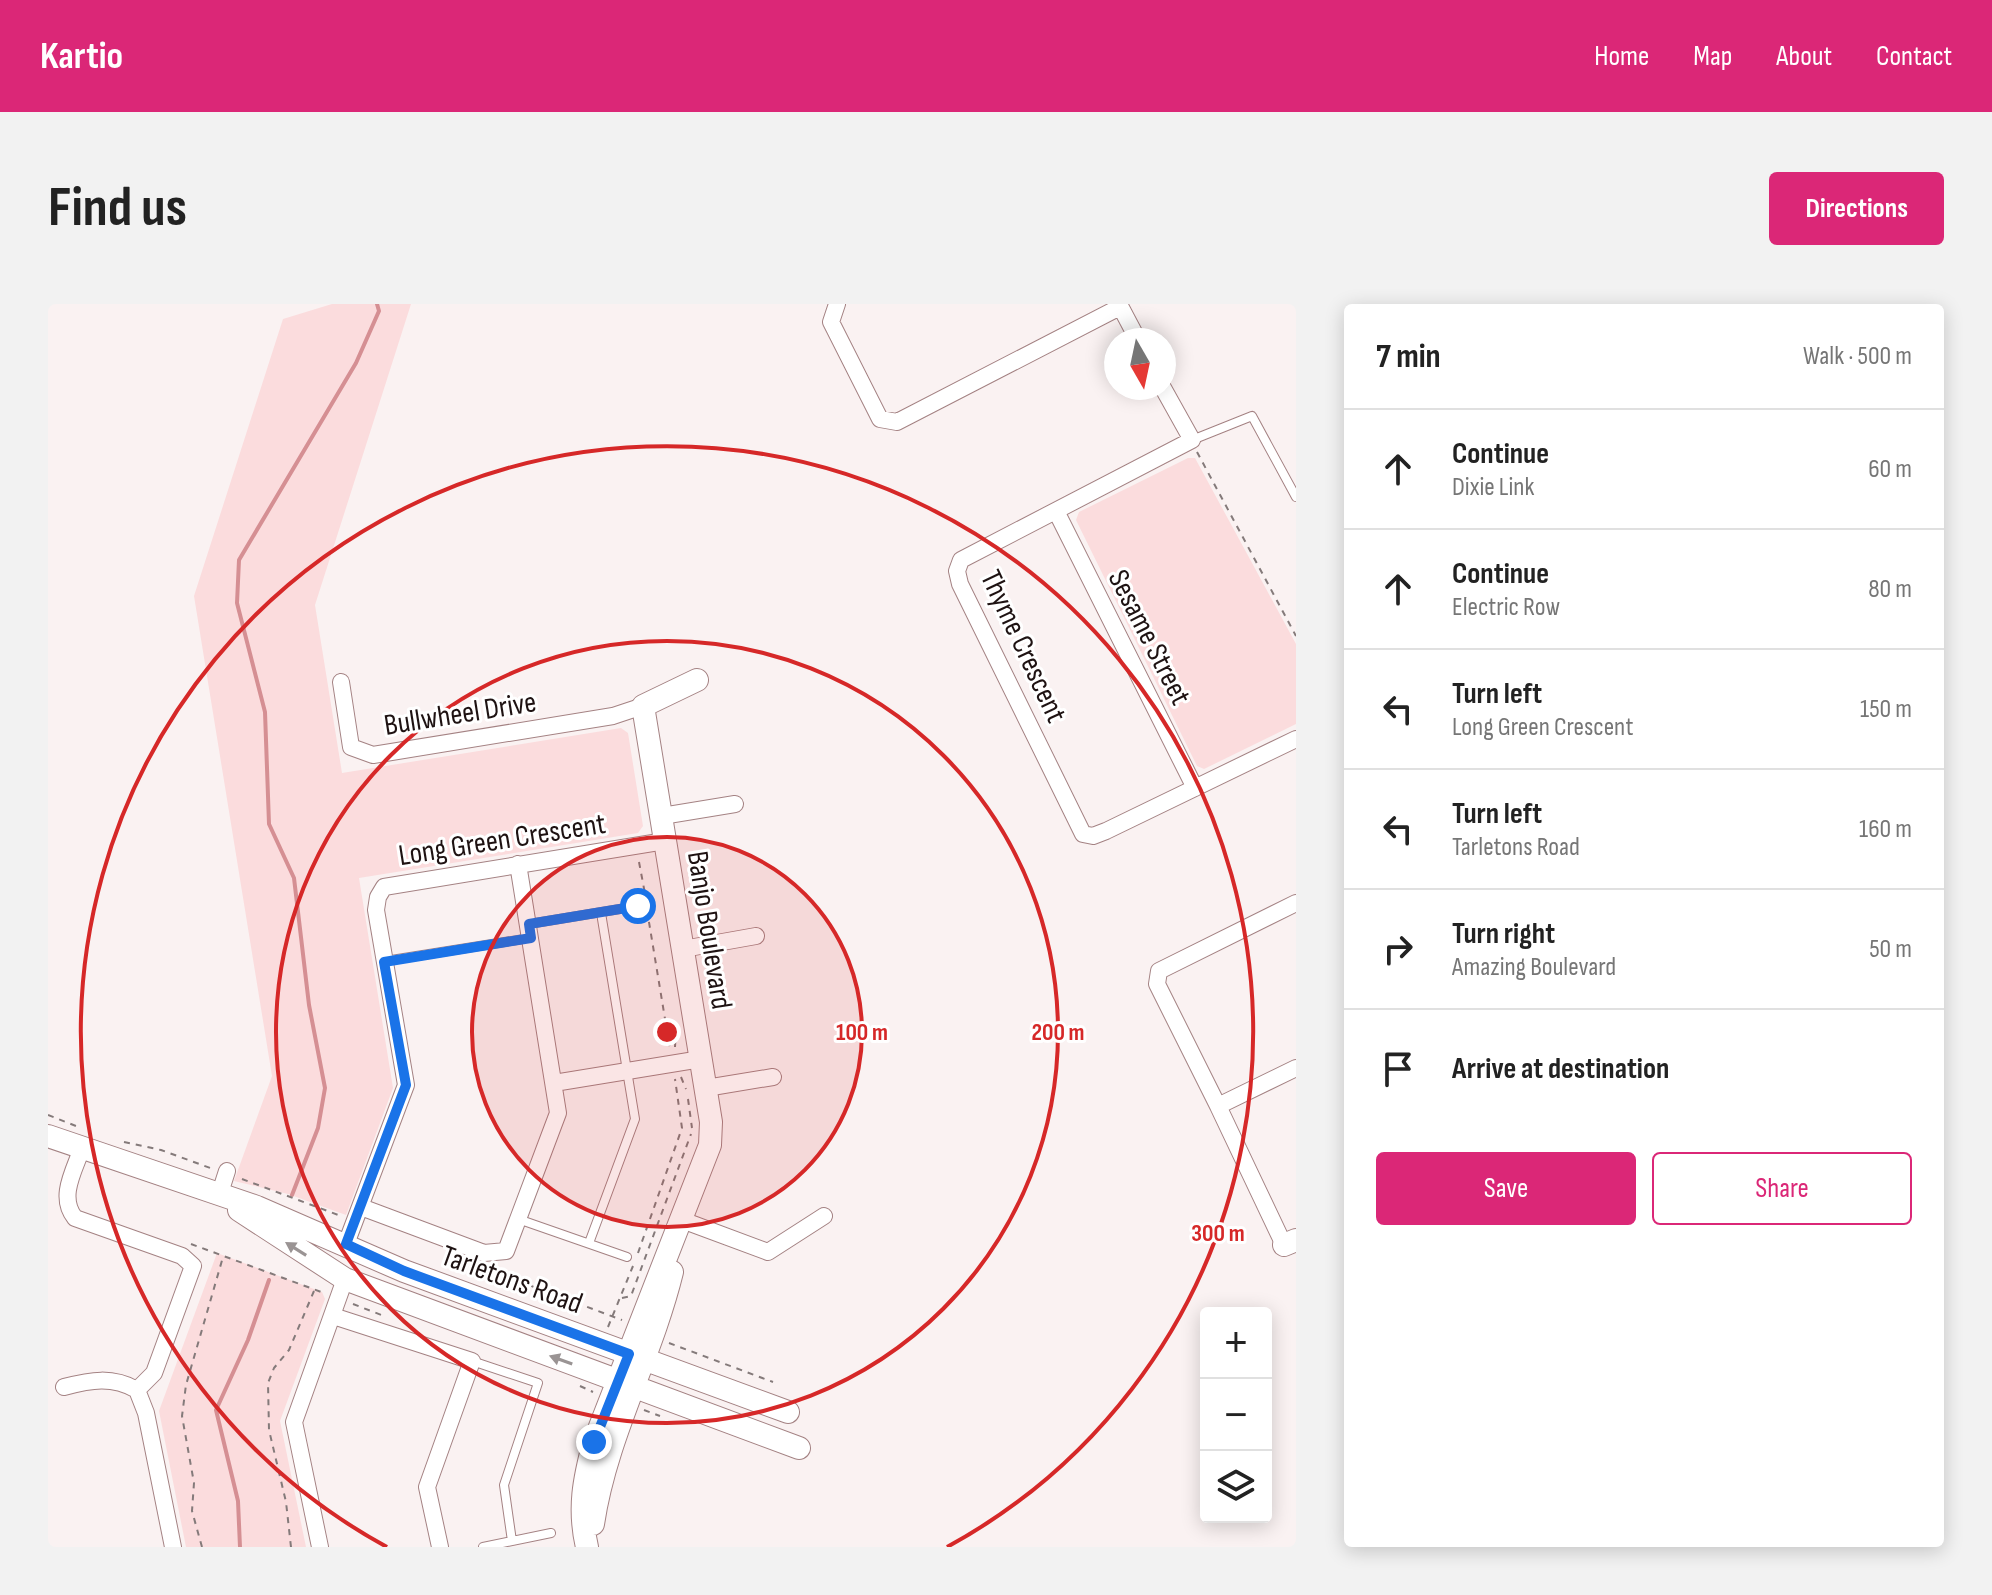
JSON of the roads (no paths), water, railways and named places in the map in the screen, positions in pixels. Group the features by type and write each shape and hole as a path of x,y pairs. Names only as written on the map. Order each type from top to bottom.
{"street":[{"path":"837,304 831,322 880,419 897,422 1120,306 1132,328"},
{"path":"1170,400 1192,440"},
{"name":"Thyme Crescent","path":"1192,440 961,560 957,571 960,584 1083,834 1093,836 1106,831 1296,739"},
{"name":"Sesame Street","path":"1056,511 1195,788"},
{"path":"643,706 697,680"},
{"name":"Bullwheel Drive","path":"341,682 351,747 373,755 613,716 643,706"},
{"name":"Banjo Boulevard","path":"590,1547 582,1527 581,1489 594,1442 632,1370 710,1145 711,1122 706,1088 643,706"},
{"path":"662,816 727,800"},
{"name":"Long Green Crescent","path":"346,1244 406,1085 376,910 384,887 665,841"},
{"path":"358,1214 484,1253 500,1254 506,1251 558,1113 518,864"},
{"path":"1290,1242 1157,984 1159,971 1296,903"},
{"path":"683,949 756,936"},
{"path":"554,1083 701,1059"},
{"path":"1218,1106 1296,1068"},
{"path":"706,1088 773,1077"},
{"name":"Tarletons Road","path":"48,1136 84,1139 219,1196 257,1207 632,1370 799,1448"},
{"path":"84,1139 66,1198 68,1209 75,1218 182,1256 193,1266 154,1373 137,1390"},
{"path":"219,1196 226,1172"},
{"name":"Tarletons Road","path":"219,1196 345,1279 632,1370 788,1412"},
{"path":"682,1220 768,1252 824,1216"},
{"path":"320,1547 294,1422 345,1279"},
{"path":"333,1316 472,1361 427,1487 440,1547"},
{"path":"64,1387 92,1380 119,1380 137,1390 146,1413 173,1547"}],"lane":[{"name":"Thyme Crescent","path":"1192,440 1252,416 1296,497"},
{"path":"384,962 638,906"},
{"path":"589,1243 635,1119 601,913"},
{"path":"517,1219 627,1257"},
{"path":"472,1361 538,1383 504,1485 512,1541"},
{"path":"483,1547 551,1533"}],"waterway":[{"path":"292,1195 318,1128 325,1088 309,1005 294,878 269,824 265,712 237,603 239,560 356,363 379,311 377,304"},
{"path":"240,1547 238,1501 216,1410 248,1340 269,1280"}]}
